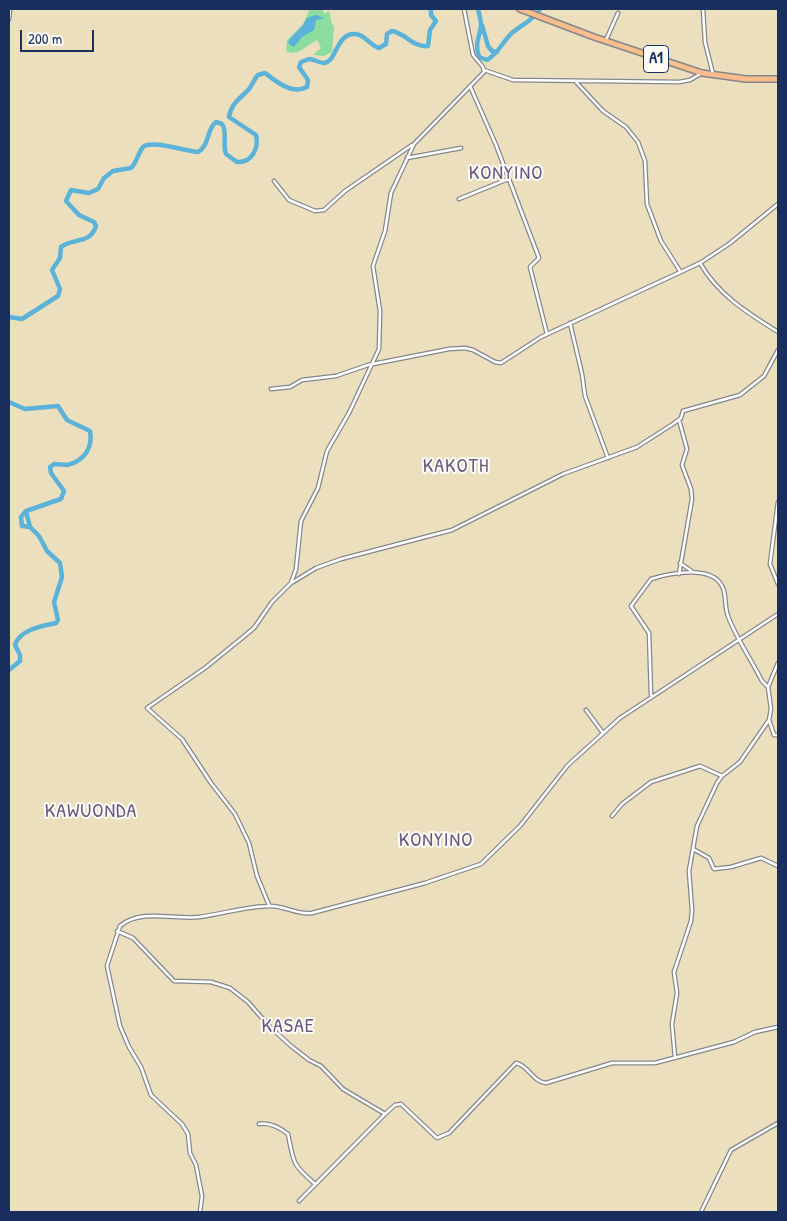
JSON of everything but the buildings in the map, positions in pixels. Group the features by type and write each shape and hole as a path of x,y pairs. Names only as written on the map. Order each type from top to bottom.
{"highway":[{"name":"A1","path":"520,9 702,74 746,79 778,79"}],"street":[{"path":"9,18 10,9"},
{"path":"464,9 474,59 484,70 513,80 679,82 690,80 702,74"},
{"path":"703,9 705,42 713,75"},
{"path":"606,41 618,13"},
{"path":"274,182 289,200 315,211 324,210 345,190 414,144 484,70"},
{"path":"576,82 603,111 626,127 638,142 645,161 647,204 661,242 680,271"},
{"path":"470,86 496,145 539,258 530,267 547,334"},
{"path":"292,583 296,569 301,521 318,488 327,451 373,364 381,340 380,303 373,266 385,231 392,194 414,144"},
{"path":"407,158 462,148"},
{"path":"459,199 508,179"},
{"path":"271,388 290,387 302,380 336,376 373,364 465,348 501,363 547,334 700,263 728,244 778,204"},
{"path":"700,263 714,285 725,295 752,316 778,332"},
{"path":"570,323 585,396 608,458"},
{"path":"269,906 257,876 249,843 234,814 182,739 146,708 205,668 248,633 272,602 292,583 316,568 341,559 452,530 562,474 608,458 659,435 679,420 686,410 740,395 764,376 778,350"},
{"path":"679,420 687,449 682,465 691,489 692,499 679,574"},
{"path":"778,502 770,564 778,584"},
{"path":"680,563 693,572"},
{"path":"651,696 649,633 631,606 651,579 693,572 712,575 719,582 724,592 728,616 768,687 771,709 769,720 740,762 722,776 697,826 688,871 691,921 674,972 676,993 672,1024 675,1058"},
{"path":"200,1212 203,1201 201,1186 196,1165 190,1153 185,1127 151,1095 141,1068 120,1026 117,1003 107,972 108,958 117,931 123,923 142,918 196,917 269,906 303,914 312,913 361,901 478,866 520,826 561,774 603,733 651,696 778,614"},
{"path":"768,687 778,663"},
{"path":"774,674 778,675"},
{"path":"586,710 603,733"},
{"path":"769,720 774,736 778,735"},
{"path":"612,816 622,804 650,782 700,766 722,776"},
{"path":"693,848 709,858 714,869 731,867 761,858 778,866"},
{"path":"117,931 133,938 174,981 211,982 220,984 239,994 269,1026 309,1060 321,1066 336,1084 385,1114"},
{"path":"298,1201 395,1105 401,1104 433,1136 440,1138 449,1133 516,1063 522,1065 542,1083 612,1063 645,1063 675,1058 734,1042 755,1032 778,1027"},
{"path":"701,1212 731,1150 778,1123"},
{"path":"259,1124 281,1128 288,1134 290,1152 298,1170 315,1184"}],"green space":[{"path":"310,9 323,9 324,14 329,11 334,27 332,52 324,56 313,55 321,48 317,40 294,53 286,51 287,40 303,24"}],"water":[{"path":"315,15 325,18 316,20 314,30 302,37 294,47 290,45 288,42 307,18"}],"waterway":[{"path":"9,317 22,319 58,296 60,289 52,270 60,258 61,247 90,236 96,226 94,222 79,215 66,201 71,190 89,193 98,189 104,178 113,171 131,168 141,149 147,145 154,144 198,152 202,149 216,122 224,127 226,154 237,162 247,160 255,150 256,135 229,117 234,104 249,89 258,75 265,73 290,88 301,89 307,87 308,80 299,67 301,62 309,59 322,63 328,61 332,58 344,38 349,35 359,35 379,48 386,44 387,34 392,31 401,34 418,45 428,46 430,30 436,21 431,15 431,9"},
{"path":"478,9 481,25 477,44 478,52 479,57 487,60 512,33 531,19 540,9"},
{"path":"482,25 488,46 492,51 497,52"},
{"path":"9,402 25,409 58,406 67,420 90,431 91,437 89,448 79,460 67,465 54,464 50,467 51,473 64,491 61,499 26,511 21,517 22,526 30,527 39,536 47,551 60,563 62,577 54,602 58,620 56,623 32,629 22,635 15,645 20,655 20,661 9,670"},
{"path":"26,511 30,527"}],"district":[{"name":"KONYINO","path":"506,174"},
{"name":"KAKOTH","path":"456,467"},
{"name":"KAWUONDA","path":"91,812"},
{"name":"KONYINO","path":"436,841"},
{"name":"KASAE","path":"288,1027"}]}
